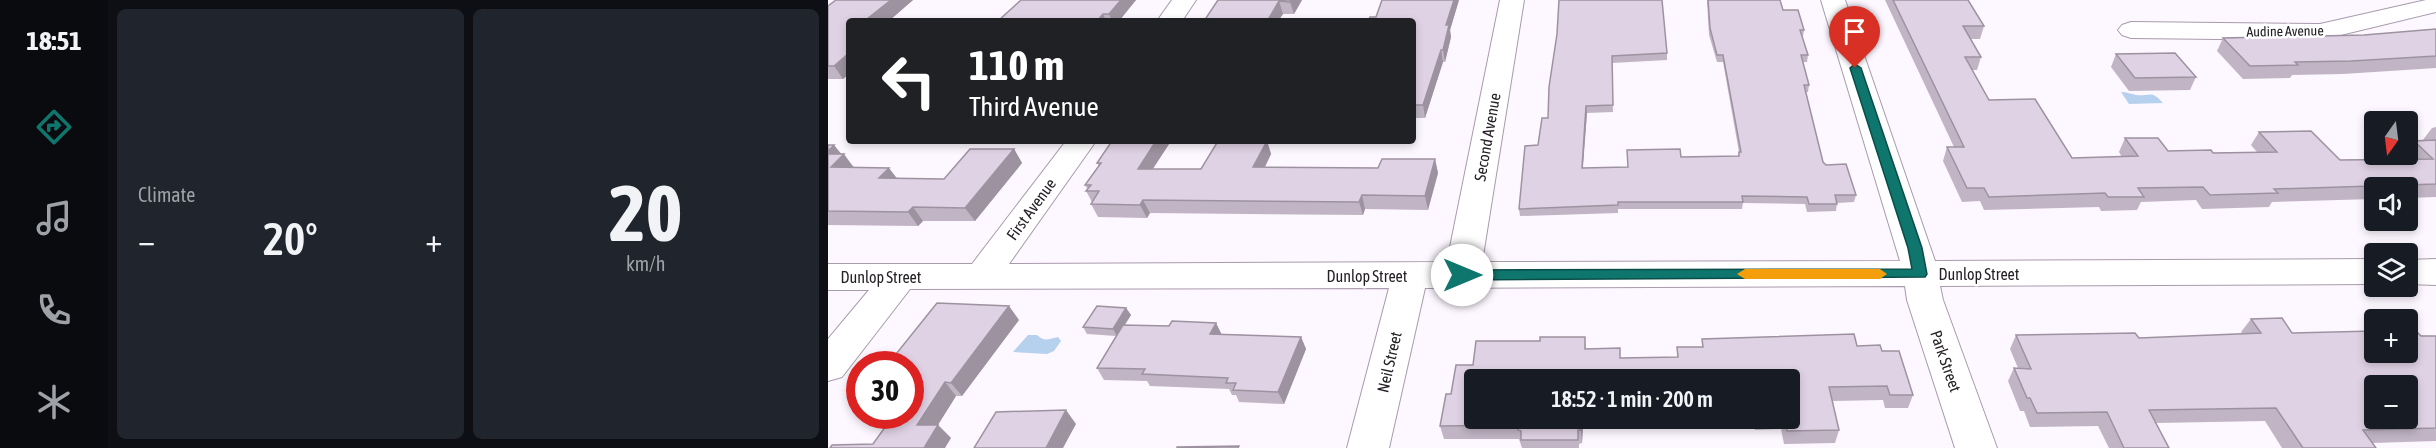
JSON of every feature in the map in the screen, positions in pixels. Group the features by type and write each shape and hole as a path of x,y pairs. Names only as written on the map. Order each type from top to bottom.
{"street":[{"path":"1170,18 1184,0"},
{"name":"Second Avenue","path":"1462,275 1512,0"},
{"name":"Park Street","path":"1833,0 1915,248 1926,300 1976,448"},
{"name":"Audine Avenue","path":"2131,30 2320,32 2436,5"},
{"name":"First Avenue","path":"982,276 1079,144"},
{"name":"Dunlop Street","path":"828,277 2364,273"},
{"name":"Neil Street","path":"1368,448 1410,276"},
{"path":"828,366 900,277"}],"water":[{"path":"2121,92 2153,95 2163,103 2129,104"},
{"path":"1028,335 1037,335 1044,339 1058,337 1061,341 1054,351 1047,354 1013,352"}],"building":[{"path":"836,0 891,0 868,18 846,18 846,56 834,66 828,66 828,6"},
{"path":"1021,0 1121,0 1109,14 1103,14 1100,18 1001,18"},
{"path":"1218,0 1291,0 1290,2 1279,1 1269,18 1206,18"},
{"path":"1382,0 1454,0 1446,25 1449,25 1443,50 1441,50 1423,105 1416,105 1416,18 1370,18 1376,17"},
{"path":"1559,0 1662,0 1667,53 1612,56 1613,105 1586,106 1582,168 1628,167 1627,150 1680,149 1681,157 1739,156 1741,152 1723,55 1717,55 1710,28 1708,0 1780,0 1783,10 1798,10 1804,30 1800,30 1808,55 1801,55 1809,85 1804,85 1823,162 1826,165 1846,164 1856,195 1835,195 1837,204 1809,204 1807,197 1742,196 1743,202 1618,202 1618,205 1519,209 1525,146 1538,145 1542,118 1548,118 1549,87 1557,34"},
{"path":"1893,0 1968,0 1984,26 1963,26 1981,57 1965,57 1989,100 2035,99 2072,158 2138,156 2125,138 2158,138 2168,151 2277,152 2259,132 2311,131 2340,160 2364,160 2364,165 2418,165 2418,159 2433,159 2418,145 2418,141 2436,140 2436,184 2418,185 2418,177 2364,177 2364,186 2274,189 2278,193 2210,195 2203,187 2138,188 2144,197 2108,197 2105,193 1989,197 1984,188 1967,188 1947,147 1964,147"},
{"path":"2436,29 2436,56 2295,62 2298,65 2250,66 2223,38 2364,35"},
{"path":"2175,53 2196,77 2135,78 2116,54"},
{"path":"1110,144 1154,144 1138,169 1201,169 1216,144 1265,144 1253,167 1378,168 1382,159 1435,159 1425,196 1362,195 1359,202 1143,200 1140,205 1091,204 1099,191 1086,191 1091,185 1085,185 1101,163 1097,163"},
{"path":"970,149 1014,149 965,208 913,207 908,212 828,211 828,154 844,154 831,167 889,168 879,178 944,179"},
{"path":"937,303 1009,306 951,383 945,382 924,414 924,351 898,351"},
{"path":"1097,306 1126,308 1113,329 1083,327"},
{"path":"2282,318 2292,333 2364,331 2364,363 2418,363 2418,333 2421,336 2436,336 2436,428 2418,428 2418,375 2364,375 2364,429 2400,429 2363,430 2376,448 2303,448 2276,408 2149,410 2169,448 2124,448 2107,412 2037,413 2030,398 2027,398 2014,368 2031,369 2016,335 2135,333 2139,338 2261,333 2251,319"},
{"path":"1172,321 1216,323 1210,334 1301,337 1278,392 1233,390 1236,383 1226,383 1228,378 1142,374 1145,369 1097,368 1123,325 1169,326"},
{"path":"1854,334 1857,346 1880,345 1882,351 1899,351 1913,395 1890,395 1887,386 1829,387 1839,430 1787,431 1787,429 1800,429 1800,369 1464,369 1464,426 1440,426 1446,394 1451,394 1456,365 1473,365 1476,341 1540,341 1540,337 1585,337 1585,349 1620,348 1620,358 1678,357 1677,347 1703,347 1702,339"},
{"path":"1066,410 1046,448 974,448 996,412"},
{"path":"924,425 938,425 924,448 830,448 832,445 873,444 884,429 924,429"},
{"path":"1581,429 1578,430 1578,440 1521,440 1521,431 1518,430"},
{"path":"1239,446 1238,448 1177,448 1177,447"}],"slow traffic":[{"path":"1745,274 1880,274"}],"route":[{"path":"1462,275 1920,274 1915,248 1855,68"}]}
